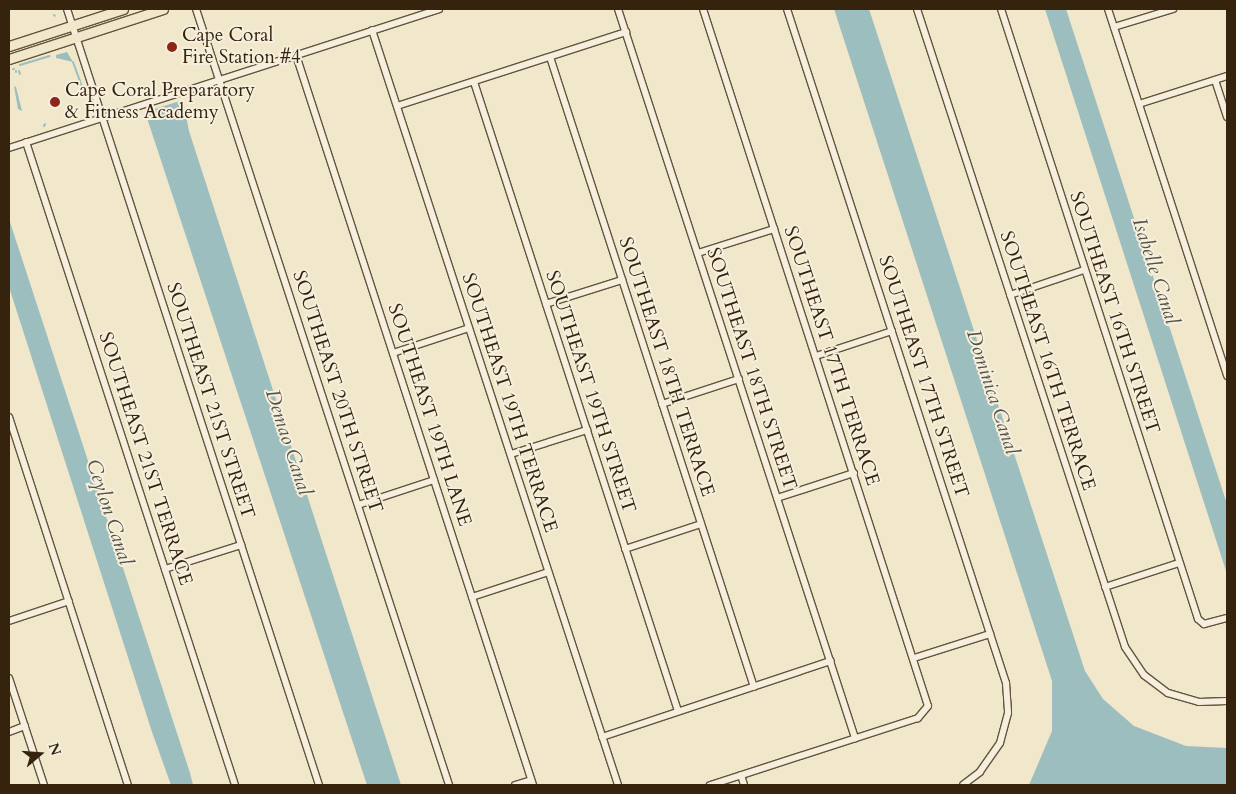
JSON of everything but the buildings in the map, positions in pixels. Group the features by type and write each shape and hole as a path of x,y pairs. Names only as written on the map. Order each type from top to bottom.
{"main road":[{"path":"9,46 123,9"},
{"path":"9,59 163,9"}],"street":[{"name":"SOUTHEAST 21ST STREET","path":"67,9 319,785"},
{"name":"SOUTHEAST 20TH STREET","path":"196,9 449,785"},
{"path":"9,148 439,9"},
{"name":"SOUTHEAST 18TH STREET","path":"618,9 855,738"},
{"name":"SOUTHEAST 17TH TERRACE","path":"703,9 928,702 925,713 855,738"},
{"name":"SOUTHEAST 17TH STREET","path":"787,9 990,634 1009,705 1005,729 993,756 963,785"},
{"name":"SOUTHEAST 16TH TERRACE","path":"917,9 1105,587 1135,664 1154,684 1182,699 1227,701"},
{"name":"SOUTHEAST 16TH STREET","path":"1001,9 1179,563 1204,624 1227,618"},
{"path":"1108,9 1227,376"},
{"path":"1114,27 1173,9"},
{"name":"SOUTHEAST 19TH TERRACE","path":"372,30 618,785"},
{"path":"397,106 626,32"},
{"name":"SOUTHEAST 19TH LANE","path":"296,55 532,783"},
{"name":"SOUTHEAST 18TH TERRACE","path":"550,57 754,687"},
{"path":"1139,104 1227,76"},
{"path":"1215,80 1227,117"},
{"name":"SOUTHEAST 19TH STREET","path":"474,82 678,711"},
{"name":"SOUTHEAST 21ST TERRACE","path":"26,142 235,785"},
{"path":"698,253 774,229"},
{"path":"1010,295 1084,270"},
{"path":"546,304 622,280"},
{"path":"393,353 469,328"},
{"path":"816,356 892,331"},
{"path":"662,404 739,379"},
{"path":"9,418 128,785"},
{"path":"511,454 587,430"},
{"path":"777,498 854,473"},
{"path":"358,504 434,480"},
{"path":"625,548 701,524"},
{"path":"165,570 241,546"},
{"path":"1105,587 1179,563"},
{"path":"472,597 548,572"},
{"path":"9,621 68,602"},
{"path":"914,658 990,634"},
{"path":"602,736 831,661"},
{"path":"9,678 44,785"},
{"path":"9,732 25,726"},
{"path":"710,785 855,738"},
{"path":"741,775 744,785"},
{"path":"515,785 532,783"}],"water":[{"name":"Dominica Canal","path":"834,9 869,9 1085,671 1103,699 1134,726 1186,746 1227,748 1227,784 1029,785 1052,731 1052,681"},
{"path":"1045,9 1066,9 1227,504 1227,574"},
{"path":"67,52 73,62 56,58 56,55"},
{"path":"14,86 16,87 22,111 18,109"},
{"name":"Demao Canal","path":"183,100 189,131 401,785 367,785 145,112"},
{"path":"9,219 193,785 171,785 152,732 9,287"}],"waterway":[{"path":"20,65 50,56"},
{"path":"73,62 83,90"}],"place":[{"name":"Cape Coral Fire Station #4","path":"172,47"},
{"name":"Cape Coral Preparatory & Fitness Academy","path":"55,102"}],"water label":[{"name":"Isabelle Canal","path":"1156,271"},
{"name":"Ceylon Canal","path":"110,512"}]}
